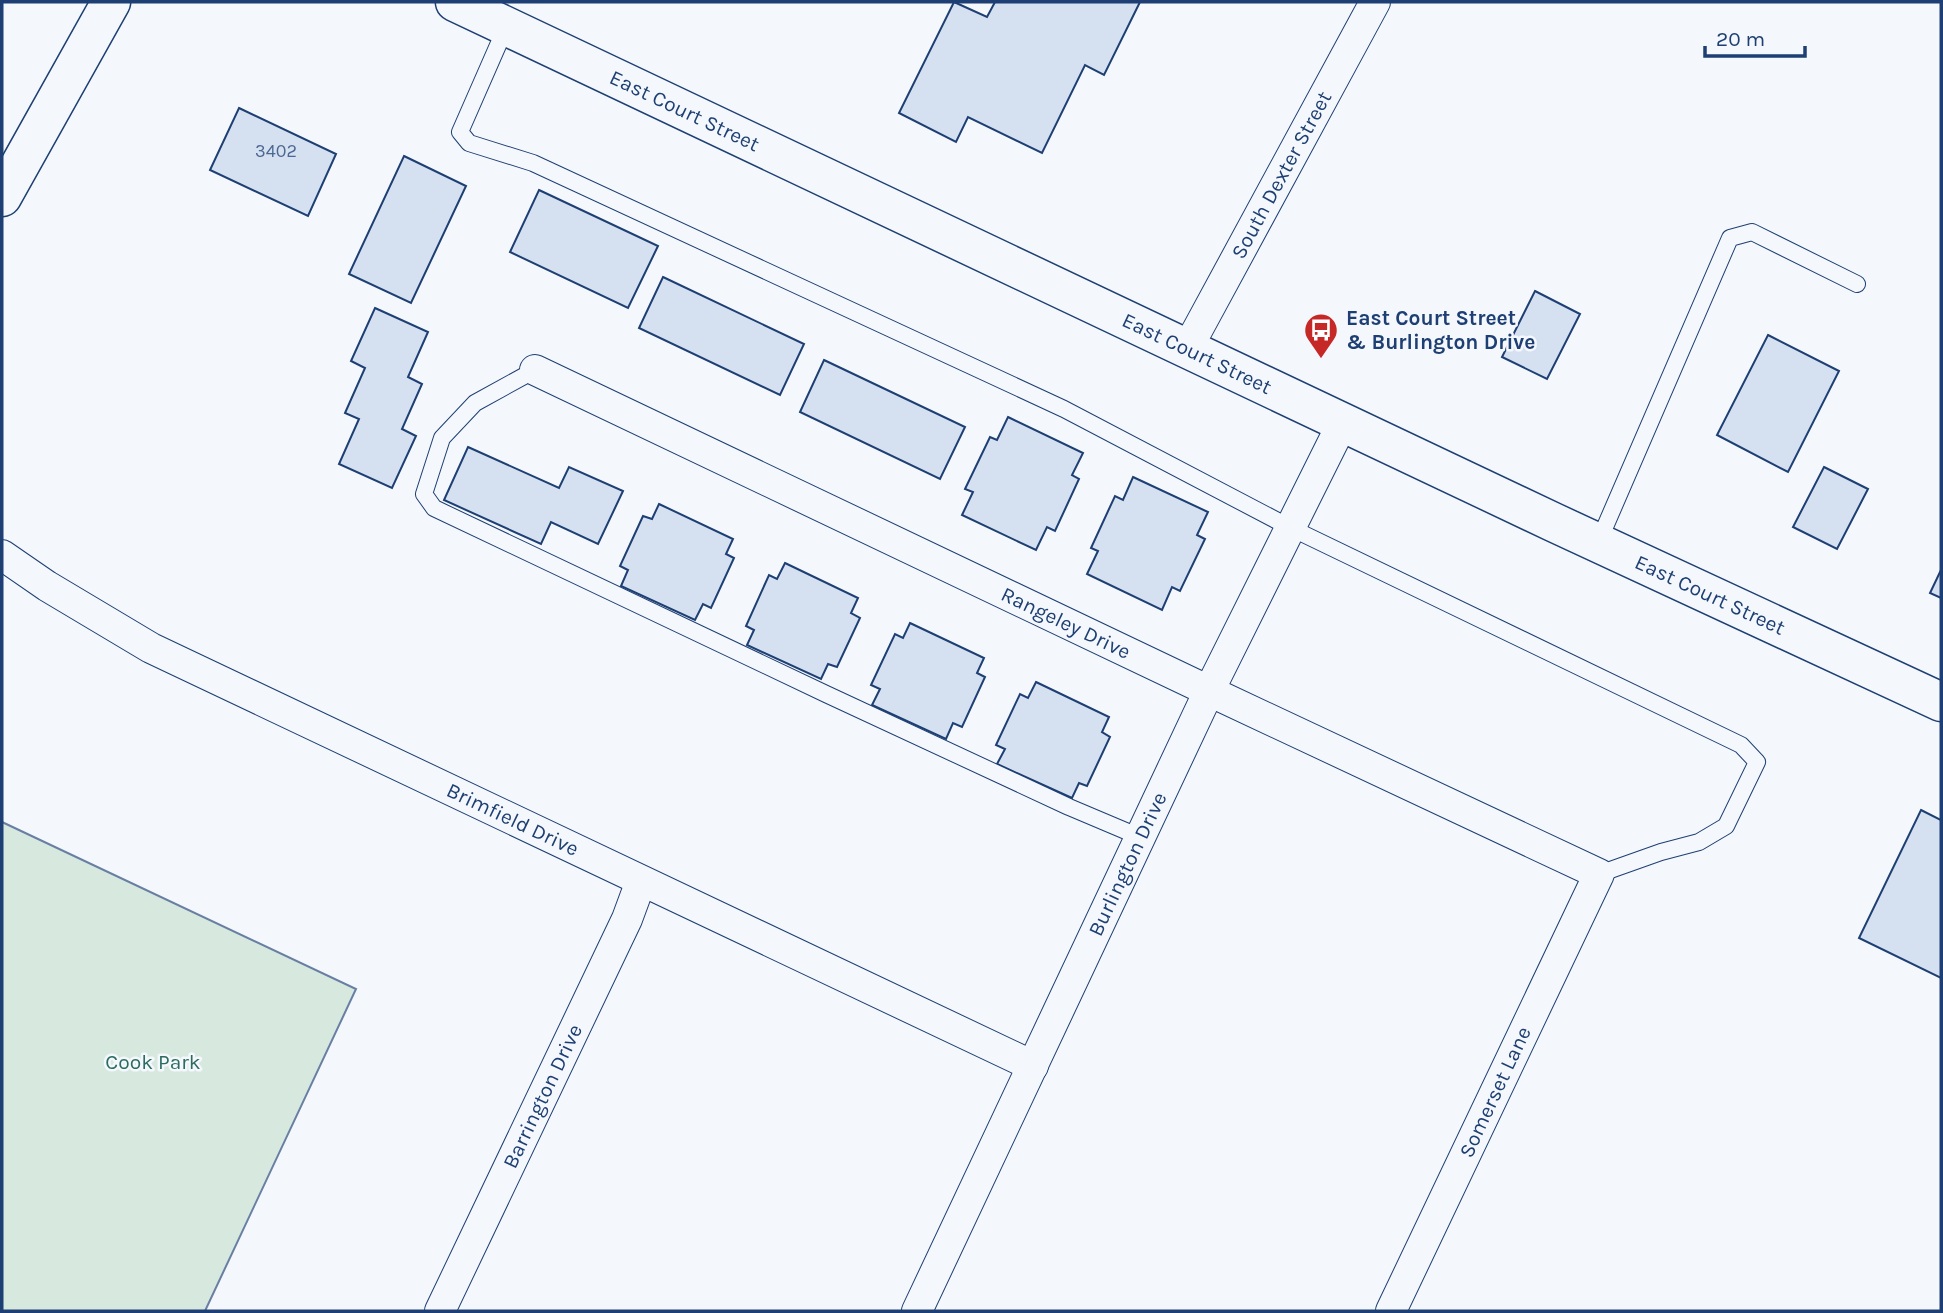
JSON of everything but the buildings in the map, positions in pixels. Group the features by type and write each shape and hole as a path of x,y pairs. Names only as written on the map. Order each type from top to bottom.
{"street":[{"path":"2,197 111,2"},
{"name":"East Court Street","path":"455,2 1598,543 1941,702"},
{"name":"South Dexter Street","path":"1187,349 1375,2"},
{"name":"Rangeley Drive","path":"535,370 1599,874"},
{"name":"Burlington Drive","path":"918,1311 1209,691 1343,422"},
{"name":"Brimfield Drive","path":"2,555 47,586 151,648 1033,1066"},
{"name":"Somerset Lane","path":"1391,1311 1599,874"},
{"name":"Barrington Drive","path":"440,1311 626,919 641,881"}],"lane":[{"path":"507,26 460,132 469,143 533,163 1064,409 1291,528 1741,745 1757,762 1726,826 1699,842 1599,874"},
{"path":"1598,543 1730,238 1752,232 1857,284"},
{"path":"535,370 475,403 442,438 424,494 434,508 838,700 1140,837"}],"green space":[{"name":"Cook Park","path":"2,822 356,989 205,1311 2,1311"}],"place":[{"name":"East Court Street & Burlington Drive","path":"1321,360"}]}
